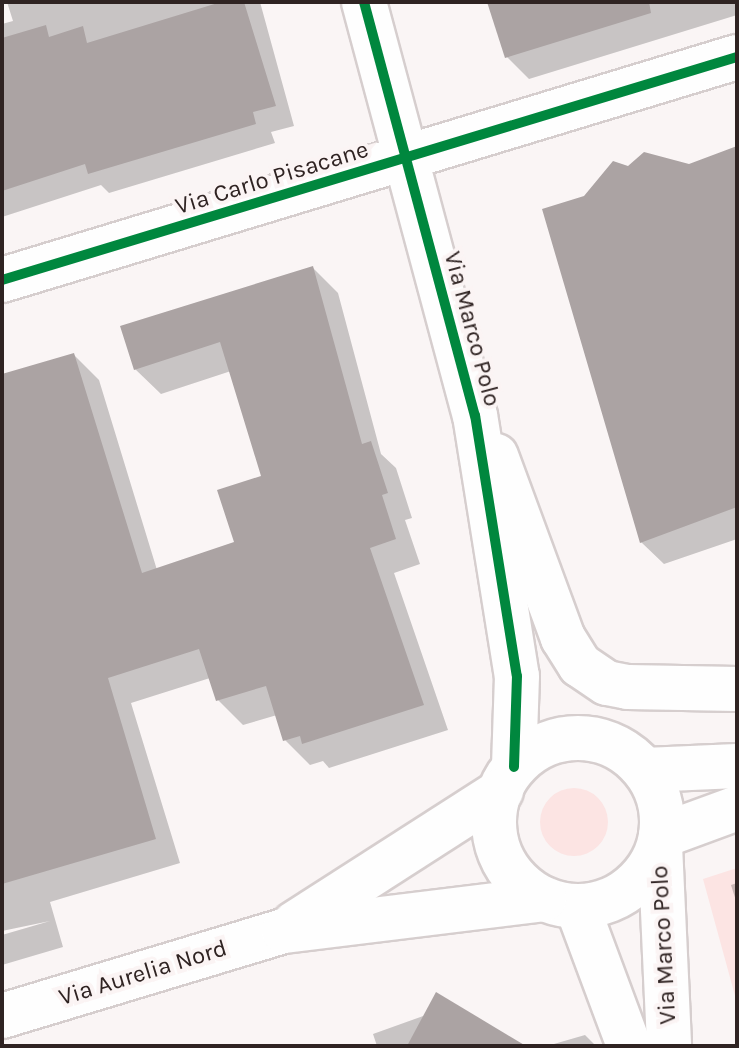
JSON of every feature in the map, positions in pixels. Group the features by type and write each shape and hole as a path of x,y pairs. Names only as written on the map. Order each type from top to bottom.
{"street":[{"name":"Via Marco Polo","path":"364,2 475,415 514,650 507,779"},
{"name":"Via Carlo Pisacane","path":"2,280 737,57"},
{"path":"475,415 529,534 563,638 591,676 601,740"},
{"path":"591,676 628,687 737,689"},
{"path":"561,739 601,740 626,752 645,770 657,790 660,840 651,865 619,896 561,902 528,890 505,862 495,826 507,779 528,754 561,739"},
{"path":"645,770 737,766"},
{"name":"Via Aurelia Nord","path":"284,931 507,779"},
{"path":"660,840 737,808"},
{"name":"Via Marco Polo","path":"660,840 669,1046"},
{"name":"Via Marco Polo","path":"561,902 629,1046"},
{"name":"Via Aurelia Nord","path":"2,1016 284,931 561,902"}],"shaded area":[{"path":"574,788 598,798 608,822 598,846 574,856 550,846 540,822 550,798"},
{"path":"737,868 737,1003 703,879"}],"building":[{"path":"221,2 244,2 276,106 253,112 256,124 88,174 85,164 2,191 2,38 46,25 49,37 83,26 87,43"},
{"path":"487,2 649,2 651,13 505,58"},
{"path":"737,146 737,507 640,543 542,209 584,196 613,161 628,166 644,152 689,164"},
{"path":"313,266 362,444 371,441 388,493 382,495 396,539 370,548 424,705 302,744 300,736 283,741 266,686 216,701 199,649 108,678 156,839 2,884 2,374 74,353 142,573 234,542 217,490 261,476 220,342 134,370 120,326"},
{"path":"436,992 526,1046 407,1046"}],"cycle path":[{"path":"364,2 475,415 517,676 514,767"},
{"path":"2,280 737,57"}]}
